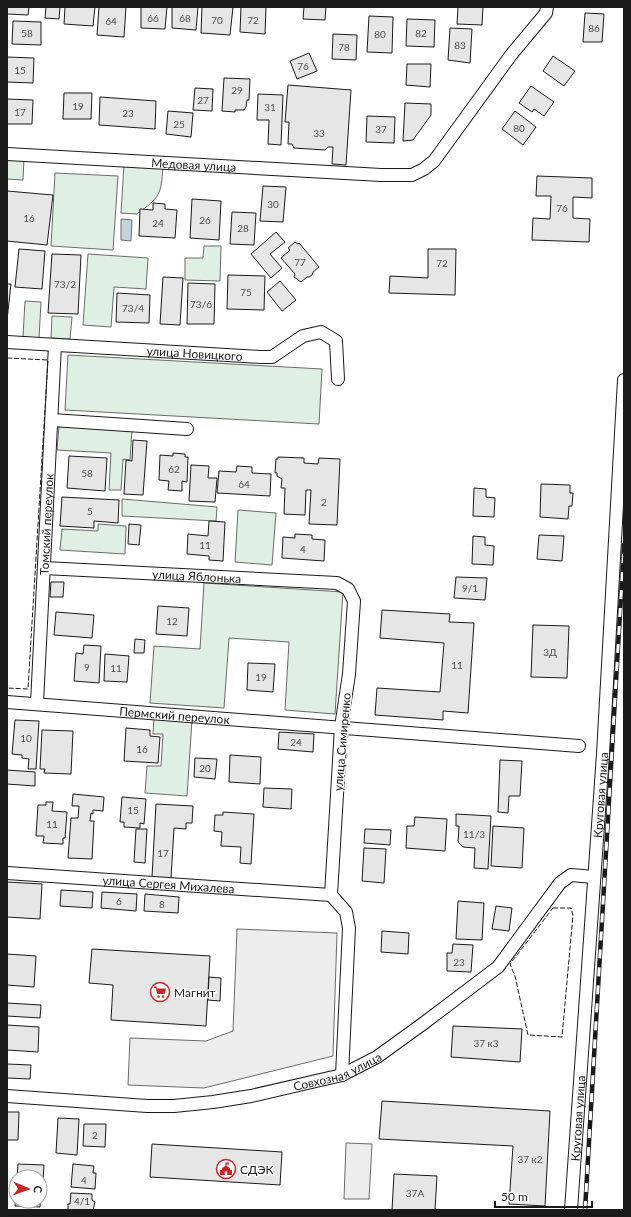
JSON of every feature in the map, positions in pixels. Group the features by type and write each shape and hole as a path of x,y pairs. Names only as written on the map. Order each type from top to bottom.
{"street":[{"name":"Медовая улица","path":"7,154 381,175 412,175 424,169 434,161 546,10"},
{"name":"улица Новицкого","path":"7,342 261,358 272,357 303,336 320,332 336,341 338,379"},
{"name":"Томский переулок","path":"37,703 55,345"},
{"name":"Круговая улица","path":"571,1210 603,754 624,380"},
{"path":"52,420 187,429"},
{"name":"улица Яблонька","path":"44,568 337,583 348,589"},
{"name":"улица Симиренко","path":"331,895 341,727 348,674 354,601 348,589"},
{"name":"Пермский переулок","path":"7,702 37,703 579,746"},
{"name":"улица Сергея Михалева","path":"7,873 331,895"},
{"name":"Совхозная улица","path":"7,1096 147,1106 174,1106 251,1096 342,1075 377,1057 424,1024 498,968 560,883 571,875 594,877"},
{"path":"331,895 346,912 348,928 342,1075"}],"green space":[{"path":"7,157 24,158 23,180 7,179"},
{"path":"124,164 163,167 158,195 137,214 121,213"},
{"path":"55,173 118,176 113,250 51,246"},
{"path":"204,246 221,246 220,281 185,280 185,258 203,258"},
{"path":"88,254 148,258 146,289 114,287 111,327 83,325"},
{"path":"25,301 41,302 39,338 23,337"},
{"path":"52,316 72,317 70,339 51,338"},
{"path":"68,355 322,369 319,424 65,410"},
{"path":"59,426 132,430 130,460 123,459 121,490 109,490 111,453 57,450"},
{"path":"122,499 217,507 216,521 122,516"},
{"path":"238,510 276,513 272,565 235,562"},
{"path":"98,524 126,526 125,554 60,550 62,529 98,531"},
{"path":"204,583 343,592 335,714 285,710 289,642 229,638 224,708 150,703 154,646 200,649"},
{"path":"154,717 192,720 187,796 145,793 147,766 161,766 163,734 153,734"}],"shaded area":[{"path":"121,219 132,220 131,241 121,240"},
{"path":"237,929 337,933 333,1056 204,1088 128,1085 130,1038 206,1041 233,1031"},
{"path":"346,1143 372,1144 369,1199 344,1199"}],"building":[{"path":"7,7 29,7 28,15 7,14"},
{"path":"46,7 60,7 59,19 45,18"},
{"path":"65,7 95,7 93,26 64,24"},
{"path":"99,7 126,7 124,37 97,35"},
{"path":"141,7 167,7 165,29 141,28"},
{"path":"172,7 198,7 196,30 172,28"},
{"path":"202,7 233,7 230,35 201,33"},
{"path":"241,7 266,7 265,34 240,32"},
{"path":"304,7 326,7 325,20 303,19"},
{"path":"458,7 483,7 482,25 457,24"},
{"path":"585,13 604,14 602,42 583,42"},
{"path":"369,16 393,17 392,53 367,52"},
{"path":"407,19 435,20 434,47 406,46"},
{"path":"13,21 41,22 41,45 12,44"},
{"path":"450,28 472,29 470,63 448,60"},
{"path":"333,34 357,35 356,60 332,59"},
{"path":"309,53 317,71 297,79 290,61"},
{"path":"553,56 575,71 564,86 543,71"},
{"path":"7,57 34,58 33,83 7,82"},
{"path":"407,64 431,64 430,87 406,85"},
{"path":"224,78 250,79 249,100 247,100 244,110 235,110 235,112 222,111"},
{"path":"288,85 351,90 346,165 332,164 333,147 328,147 325,150 294,148 292,144 288,144 289,122 285,122"},
{"path":"531,86 554,102 544,116 534,109 532,112 519,103"},
{"path":"195,88 213,89 212,111 193,110"},
{"path":"64,93 92,93 91,119 63,119"},
{"path":"258,94 283,95 281,145 268,144 269,120 257,120"},
{"path":"100,97 156,101 155,129 99,125"},
{"path":"7,99 33,100 32,124 7,124"},
{"path":"405,103 431,104 431,115 413,140 403,141"},
{"path":"168,111 193,113 191,137 166,134"},
{"path":"515,111 536,127 523,145 502,129"},
{"path":"367,116 395,117 394,143 366,142"},
{"path":"537,176 592,178 592,198 573,197 573,218 590,219 589,242 532,240 533,218 550,219 551,196 536,196"},
{"path":"263,186 286,187 283,222 260,221"},
{"path":"7,191 53,195 47,245 7,241"},
{"path":"192,199 221,201 219,240 190,238"},
{"path":"153,203 165,204 165,209 177,210 175,238 139,236 140,209 153,210"},
{"path":"232,212 256,213 254,245 230,244"},
{"path":"276,232 285,242 270,254 282,268 271,278 251,254"},
{"path":"295,242 298,244 299,243 319,267 313,272 312,275 301,282 294,277 295,274 281,258 290,250 288,248"},
{"path":"19,249 45,251 42,289 15,287"},
{"path":"428,249 456,249 455,295 389,293 390,276 428,278"},
{"path":"52,254 81,255 78,314 48,313"},
{"path":"228,275 265,276 264,310 227,309"},
{"path":"163,277 183,278 180,325 160,324"},
{"path":"280,281 296,300 282,311 267,292"},
{"path":"188,283 215,284 214,324 187,324"},
{"path":"7,284 11,284 7,320"},
{"path":"117,293 150,295 149,323 116,322"},
{"path":"133,440 147,441 143,495 124,494 126,460 132,461"},
{"path":"173,453 185,454 185,457 188,457 187,482 182,481 182,491 168,490 169,481 159,480 160,455 173,456"},
{"path":"69,456 107,458 105,491 67,488"},
{"path":"278,457 304,458 304,463 318,464 319,458 340,459 337,525 309,524 311,490 306,490 305,515 284,514 285,488 281,488 282,479 277,476 277,473 275,473 276,459 278,459"},
{"path":"191,465 209,466 208,478 217,478 215,502 189,501"},
{"path":"237,466 252,467 252,473 271,474 270,496 217,493 219,471 236,472"},
{"path":"541,484 570,485 570,493 573,493 572,506 569,506 568,519 540,517"},
{"path":"474,488 486,489 486,497 495,498 494,517 473,516"},
{"path":"62,497 119,500 118,523 94,521 94,528 60,526"},
{"path":"209,521 225,522 223,561 209,560 209,556 187,554 188,534 208,536"},
{"path":"129,524 141,525 139,545 128,544"},
{"path":"295,534 312,535 312,539 325,540 324,561 282,558 283,537 295,538"},
{"path":"539,535 564,536 562,561 537,559"},
{"path":"473,536 485,537 485,545 494,546 493,565 472,564"},
{"path":"456,577 487,578 485,600 454,598"},
{"path":"51,582 64,582 63,597 50,597"},
{"path":"158,606 189,608 187,636 156,634"},
{"path":"382,610 450,614 449,622 474,623 468,713 443,711 443,720 375,715 377,688 440,692 444,643 380,638"},
{"path":"56,612 94,615 92,638 54,635"},
{"path":"533,625 569,626 567,678 531,677"},
{"path":"135,639 145,640 144,653 134,653"},
{"path":"84,645 101,646 99,683 74,681 76,653 83,654"},
{"path":"105,654 129,656 127,682 104,681"},
{"path":"248,663 275,664 273,692 247,690"},
{"path":"15,720 39,721 36,769 28,769 29,759 22,758 22,755 12,754"},
{"path":"126,728 150,730 150,736 160,737 158,763 124,761"},
{"path":"42,730 73,731 71,774 44,773 45,769 40,769"},
{"path":"279,732 314,734 313,752 278,749"},
{"path":"230,755 261,757 260,784 229,782"},
{"path":"195,758 217,759 215,779 194,777"},
{"path":"500,760 522,761 520,796 509,796 508,813 498,812"},
{"path":"7,770 35,772 35,786 7,784"},
{"path":"264,788 292,789 291,809 263,807"},
{"path":"73,794 104,797 103,811 93,810 93,814 91,813 90,821 94,821 92,859 68,858 71,818 78,818 79,806 72,806"},
{"path":"122,797 146,799 144,824 140,823 140,828 124,827 124,822 120,822"},
{"path":"46,802 53,802 52,811 67,812 65,838 63,838 63,844 43,843 44,836 36,836 38,805 46,805"},
{"path":"156,804 193,806 192,823 186,823 186,829 174,828 171,878 152,877"},
{"path":"223,812 254,814 251,864 240,863 241,847 221,846 222,832 214,831 215,815 223,815"},
{"path":"456,814 491,816 488,869 474,868 475,848 463,847 458,842 459,826 456,826"},
{"path":"415,817 447,819 445,851 406,848 407,826 414,826"},
{"path":"493,826 524,828 522,868 491,866"},
{"path":"136,829 147,829 145,863 134,862"},
{"path":"365,829 391,830 390,845 364,843"},
{"path":"364,848 386,849 384,883 362,881"},
{"path":"7,882 42,884 40,919 7,917"},
{"path":"61,890 93,892 92,908 60,906"},
{"path":"102,892 137,894 136,911 101,908"},
{"path":"145,894 179,897 178,913 144,911"},
{"path":"458,901 484,903 482,940 456,939"},
{"path":"496,906 512,908 509,931 492,929"},
{"path":"382,931 409,933 408,954 381,952"},
{"path":"453,944 473,945 471,972 447,971 447,953 452,953"},
{"name":"Магнит","path":"92,949 210,956 206,1026 111,1020 113,985 89,983"},
{"path":"7,954 36,956 34,987 7,985"},
{"path":"209,977 221,978 220,1001 208,1000"},
{"path":"7,1003 41,1005 40,1018 7,1016"},
{"path":"7,1025 39,1027 38,1052 7,1050"},
{"path":"453,1026 522,1029 520,1062 451,1057"},
{"path":"7,1064 31,1065 30,1079 7,1078"},
{"path":"382,1101 550,1111 545,1206 509,1204 513,1146 379,1139"},
{"path":"7,1112 19,1112 18,1140 7,1140"},
{"path":"58,1118 79,1119 77,1155 56,1153"},
{"path":"84,1124 106,1124 105,1147 83,1146"},
{"path":"152,1144 282,1152 280,1185 150,1177"},
{"path":"18,1164 44,1165 44,1169 18,1169"},
{"path":"73,1164 94,1166 93,1173 96,1173 95,1189 71,1187"},
{"path":"394,1174 437,1176 435,1210 392,1210"},
{"path":"71,1193 92,1194 92,1200 95,1202 93,1210 68,1210"}],"railway":[{"path":"585,1210 624,545"}],"fence":[{"path":"7,358 48,360 28,689 7,688"},
{"path":"553,908 571,908 573,915 562,1037 528,1035 515,976 510,964 553,908"}],"place":[{"name":"Магнит","path":"160,992"},
{"name":"СДЭК","path":"226,1169"}]}
